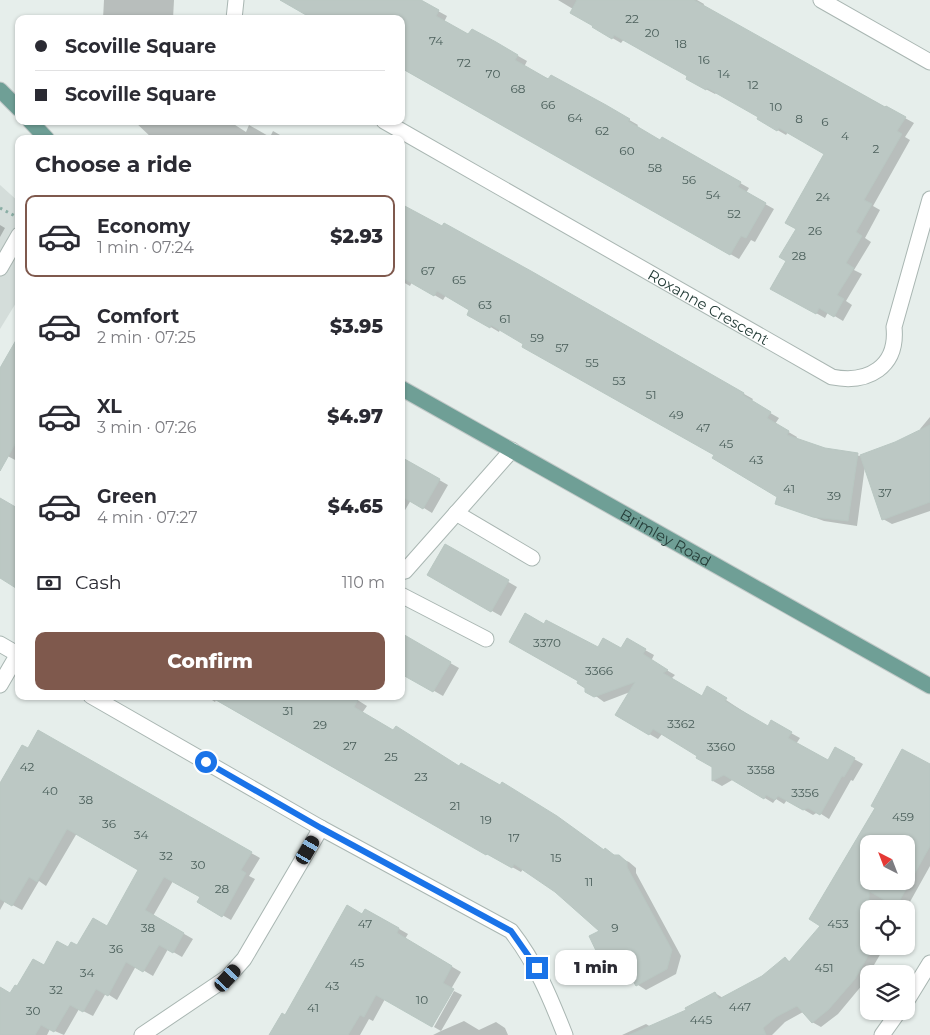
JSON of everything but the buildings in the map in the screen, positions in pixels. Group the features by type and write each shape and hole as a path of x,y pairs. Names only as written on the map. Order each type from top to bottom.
{"main road":[{"path":"0,90 15,105"},
{"path":"34,125 43,135"},
{"name":"Brimley Road","path":"405,390 930,686"}],"street":[{"path":"234,15 236,0"},
{"path":"822,0 930,62"},
{"name":"Roxanne Crescent","path":"391,125 832,377 848,380 868,376 882,368 893,351 896,342 894,327 930,199"},
{"path":"0,268 15,242"},
{"path":"405,568 512,450"},
{"path":"456,513 532,558"},
{"path":"405,597 486,638"},
{"path":"0,644 15,653"},
{"path":"0,685 15,660"},
{"path":"98,700 321,828 511,931 530,956 543,981 565,1035"},
{"path":"142,1035 228,978 244,959 321,828"},
{"path":"915,990 928,973"},
{"path":"882,1035 893,1020"}],"path":[{"path":"0,208 15,216"}],"shaded area":[{"path":"0,185 15,198 15,305 0,329"}],"route":[{"path":"206,762 321,828 511,931 537,968"}]}
